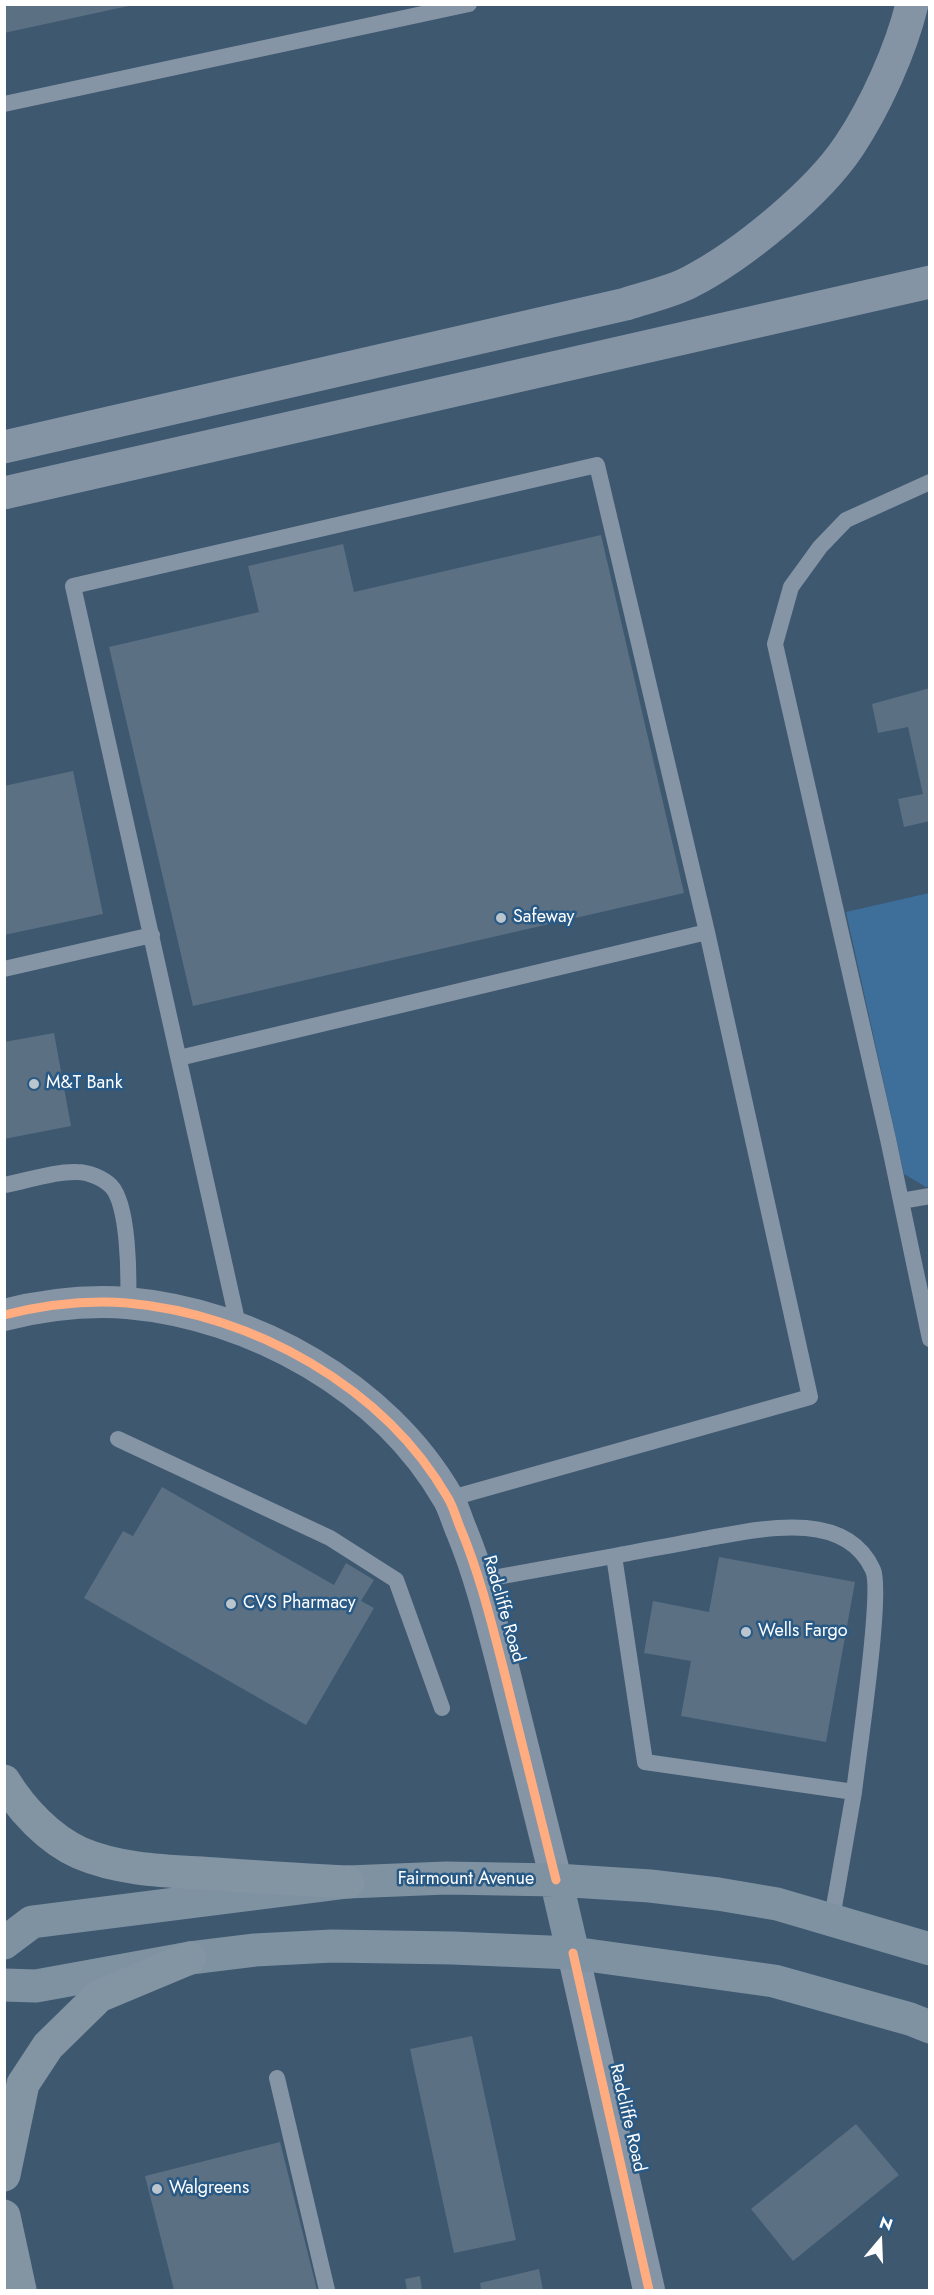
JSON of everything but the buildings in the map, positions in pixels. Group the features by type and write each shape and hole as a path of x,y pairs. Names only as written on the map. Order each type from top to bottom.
{"highway":[{"path":"4,447 626,304 690,282 743,248 798,204 849,147 884,80 912,4"},
{"path":"4,493 930,282"}],"main road":[{"path":"4,1781 18,1802 54,1838 80,1852 112,1863 161,1871 348,1882"},
{"name":"Fairmount Avenue","path":"4,1943 32,1922 348,1882 446,1878 556,1880 718,1894 777,1904 832,1918 930,1949"},
{"path":"556,1880 573,1953"},
{"path":"4,1985 36,1986 190,1958 255,1950 332,1946 573,1953 774,1981 910,2019 930,2027"},
{"path":"4,2175 23,2084 48,2046 99,1996 190,1958"},
{"path":"4,2216 20,2290"}],"street":[{"name":"Radcliffe Road","path":"4,1315 59,1305 128,1303 178,1312 238,1329 294,1353 345,1386 387,1420 448,1499 481,1580 556,1880"},
{"name":"Radcliffe Road","path":"573,1953 649,2290"}],"lane":[{"path":"4,104 436,8 469,4"},
{"path":"238,1329 73,586 597,465 707,932 810,1397 448,1499"},
{"path":"930,482 846,520 820,547 791,587 775,644 930,1339"},
{"path":"179,1058 707,932"},
{"path":"4,969 152,935"},
{"path":"4,1185 79,1172 103,1179 112,1186 117,1197 130,1256 128,1303"},
{"path":"901,1201 930,1196"},
{"path":"118,1439 330,1538 396,1580 441,1708"},
{"path":"481,1580 785,1526 824,1530 857,1545 874,1571 875,1603 854,1792 832,1918"},
{"path":"614,1556 645,1762 854,1792"},
{"path":"277,2078 327,2290"}],"shaded area":[{"path":"929,893 929,1186 926,1187 904,1174 846,912"}],"cycle path":[{"path":"4,1315 65,1304 112,1302 174,1310 221,1322 267,1340 311,1363 352,1390 389,1422 421,1458 454,1510 480,1582 556,1880"},
{"path":"573,1953 649,2290"}],"place":[{"name":"Safeway","path":"501,918"},
{"name":"M&T Bank","path":"34,1084"},
{"name":"CVS Pharmacy","path":"231,1604"},
{"name":"Wells Fargo","path":"746,1632"},
{"name":"Walgreens","path":"157,2189"}]}
